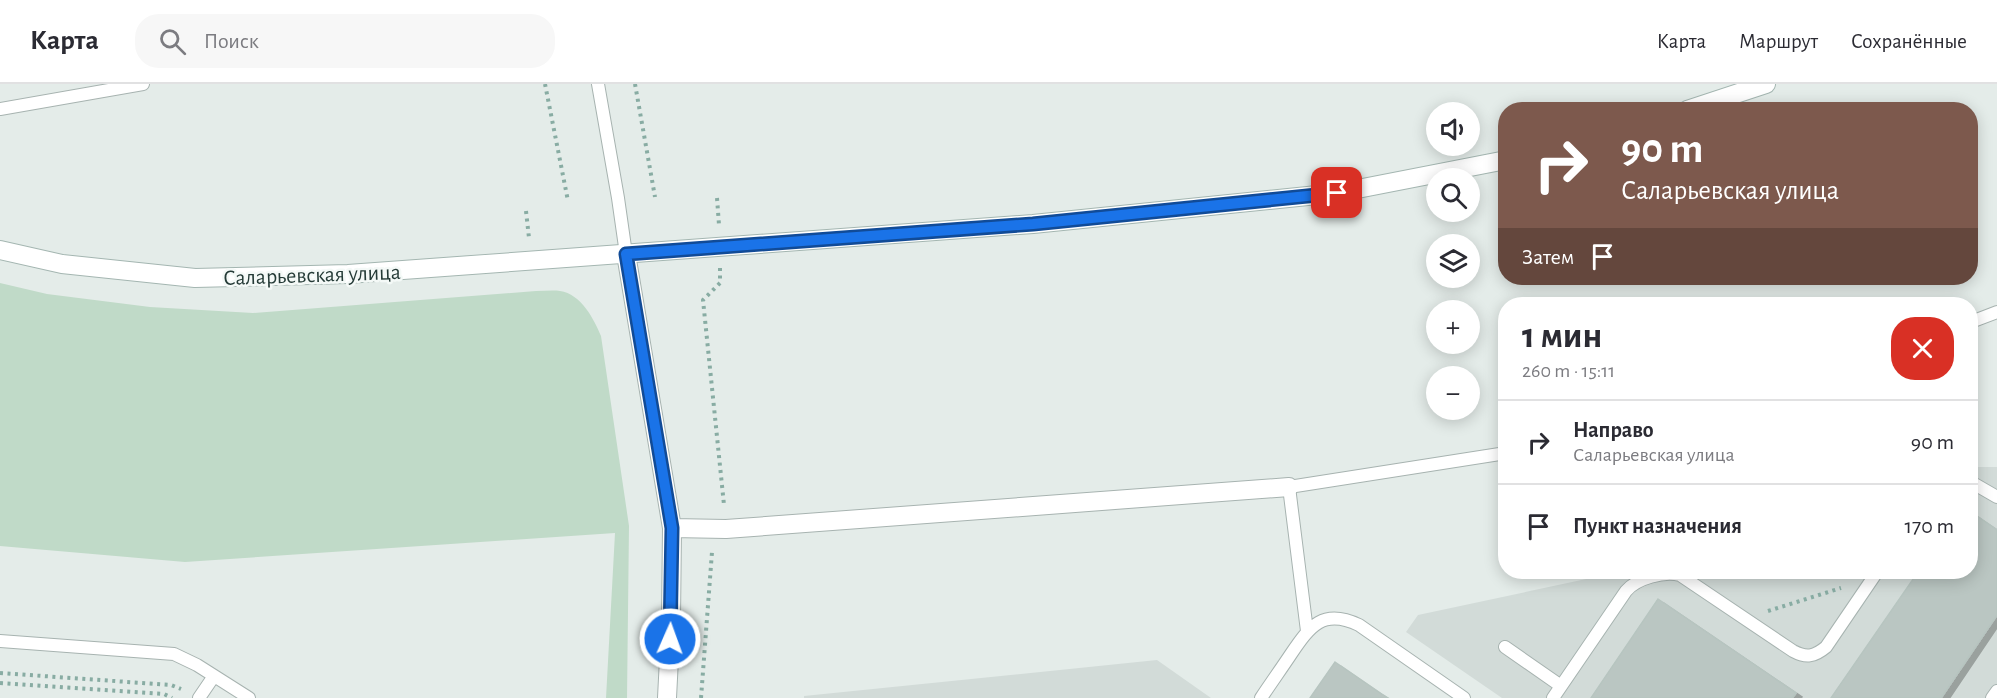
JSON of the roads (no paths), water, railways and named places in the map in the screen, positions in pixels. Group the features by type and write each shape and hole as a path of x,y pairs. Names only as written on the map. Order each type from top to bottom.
{"street":[{"path":"1711,102 1766,84"},
{"name":"Саларьевская улица","path":"0,250 63,264 195,278 348,274 1033,224 1337,193 1498,162"},
{"path":"626,254 672,528 672,619 667,698"},
{"path":"672,528 726,529 1289,487"}],"lane":[{"path":"0,109 143,84"},
{"path":"598,84 626,254"},
{"path":"1978,319 1997,312"},
{"path":"1307,631 1289,487 1498,454"},
{"path":"1978,486 1997,497"},
{"path":"1553,698 1626,591 1645,579"},
{"path":"1686,579 1793,651 1811,657 1826,647 1872,579"},
{"path":"1261,698 1307,631 1315,623 1335,617 1359,625 1464,698"},
{"path":"0,641 174,654 184,657 249,698"},
{"path":"1505,647 1561,686"},
{"path":"200,698 214,676"},
{"path":"1992,698 1997,691"}]}
